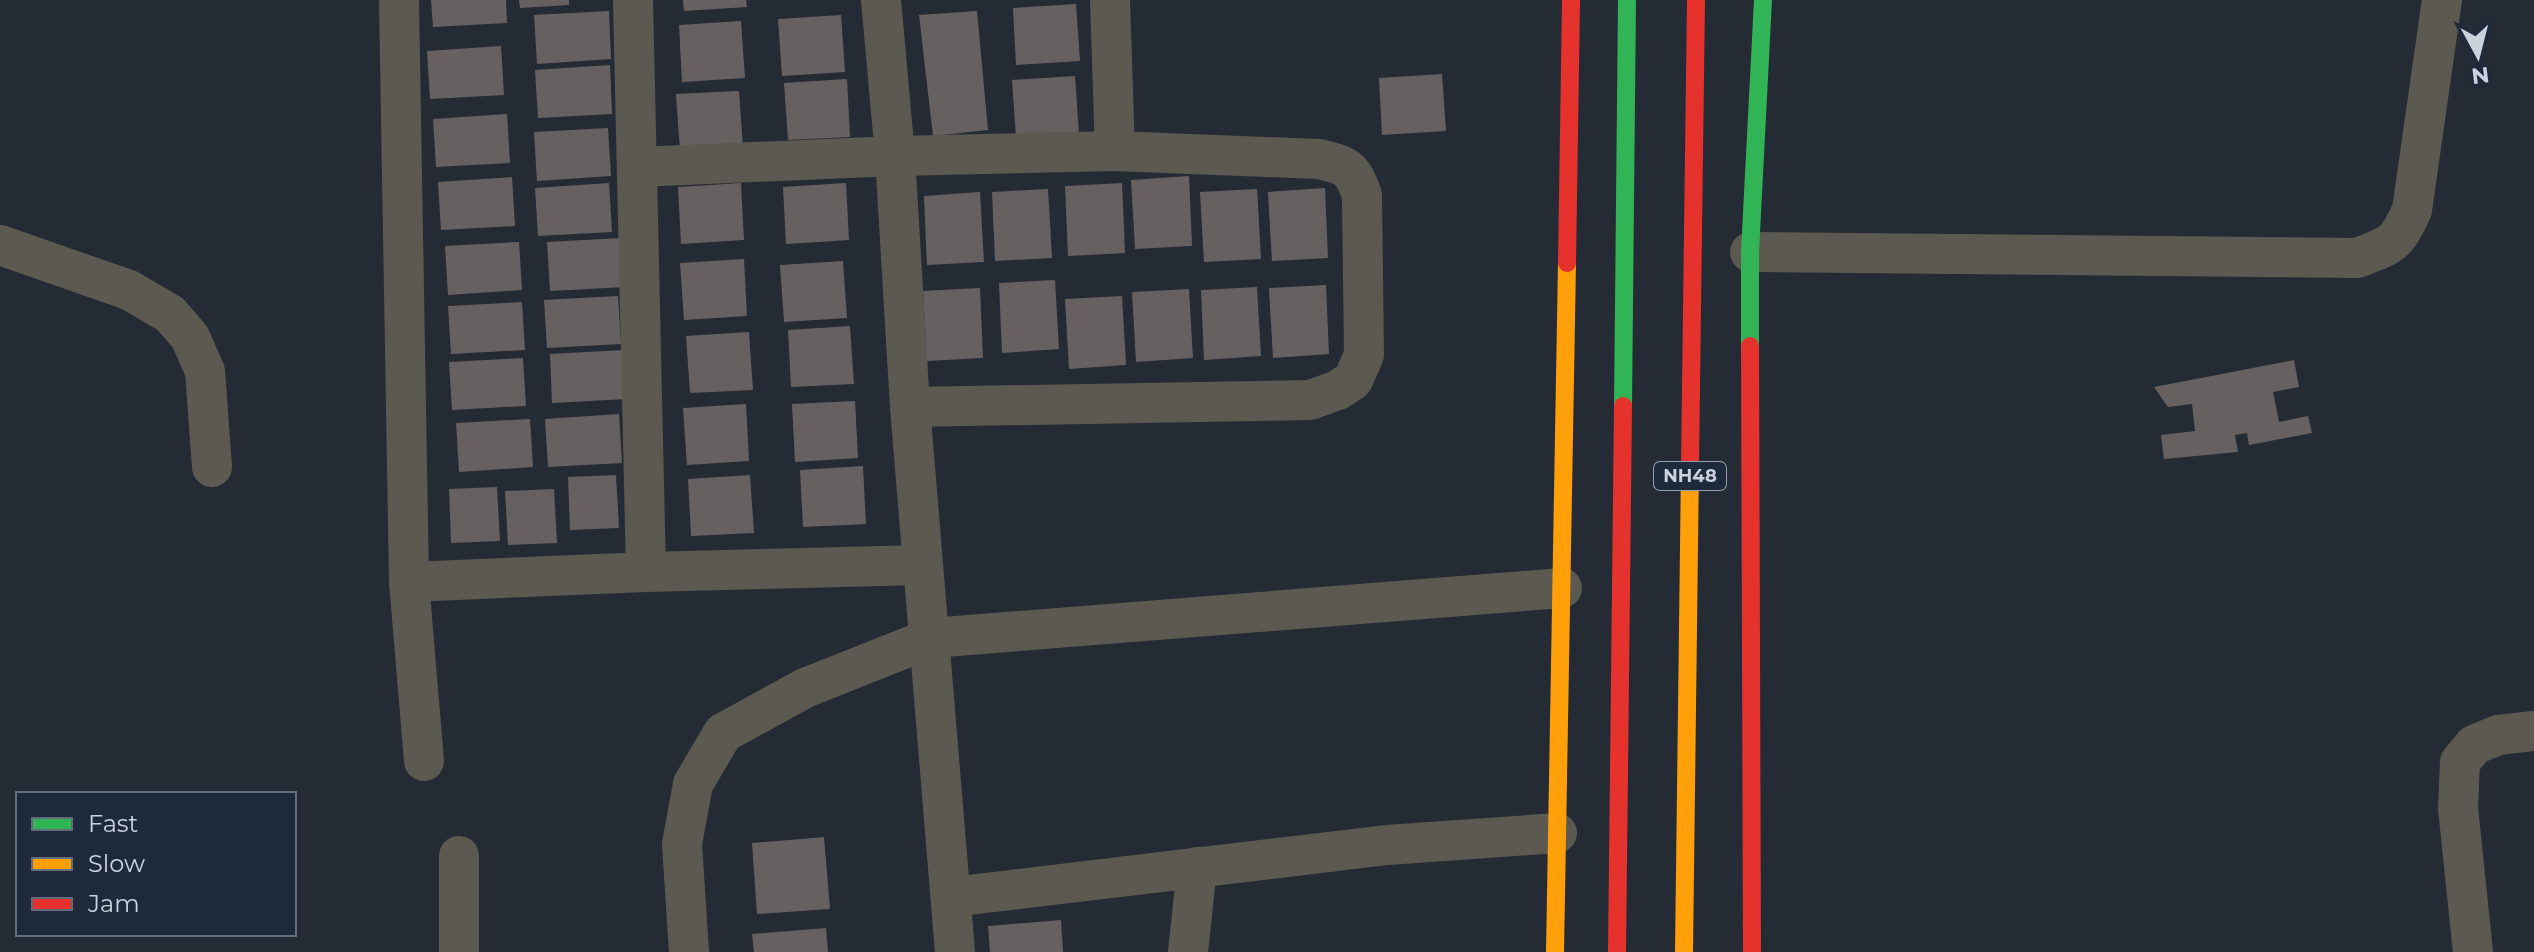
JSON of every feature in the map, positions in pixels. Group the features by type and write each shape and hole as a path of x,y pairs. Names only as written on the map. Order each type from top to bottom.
{"highway":[{"path":"1555,952 1571,0"},
{"path":"1617,952 1627,0"},
{"name":"NH48","path":"1684,952 1696,0"},
{"path":"1752,952 1750,252 1763,0"}],"street":[{"path":"399,0 409,582 424,761"},
{"path":"633,0 646,572"},
{"path":"881,0 895,156 922,565 931,638 955,952"},
{"path":"1110,0 1115,151"},
{"path":"1750,252 2320,260 2357,258 2390,246 2401,234 2412,210 2442,0"},
{"path":"637,167 1115,151 1319,159 1339,164 1355,176 1362,195 1364,355 1353,380 1338,390 1310,400 910,407"},
{"path":"0,245 129,290 170,314 190,337 205,371 212,467"},
{"path":"409,582 922,565"},
{"path":"689,952 682,844 693,784 723,733 805,688 931,638 1562,588"},
{"path":"2473,952 2458,808 2460,762 2474,745 2498,735 2534,731"},
{"path":"952,897 1387,845 1557,833"},
{"path":"459,856 459,952"},
{"path":"1188,952 1197,867"}],"building":[{"path":"431,0 506,0 507,23 433,27"},
{"path":"519,0 569,0 569,5 520,8"},
{"path":"683,0 746,0 747,7 684,11"},
{"path":"1076,4 1080,61 1016,65 1013,8"},
{"path":"609,11 611,59 537,64 534,15"},
{"path":"977,11 988,130 933,136 919,15"},
{"path":"841,15 845,72 782,76 778,19"},
{"path":"741,21 745,78 682,82 679,25"},
{"path":"501,46 504,95 430,99 427,51"},
{"path":"610,65 612,114 538,118 535,70"},
{"path":"1442,74 1446,131 1382,135 1379,78"},
{"path":"1075,76 1079,134 1016,137 1012,80"},
{"path":"847,79 850,137 788,140 784,83"},
{"path":"739,91 743,148 680,151 676,94"},
{"path":"507,114 510,163 436,167 433,119"},
{"path":"608,128 611,176 537,181 534,132"},
{"path":"1189,176 1192,246 1135,249 1131,180"},
{"path":"512,177 515,226 441,230 438,182"},
{"path":"609,183 612,232 538,236 535,188"},
{"path":"741,183 744,240 681,244 678,187"},
{"path":"846,183 849,240 786,244 783,187"},
{"path":"1122,183 1125,253 1068,256 1065,186"},
{"path":"1325,188 1328,258 1272,261 1268,192"},
{"path":"1048,189 1052,258 995,261 992,192"},
{"path":"1257,189 1261,259 1204,262 1200,192"},
{"path":"980,192 984,262 927,265 924,196"},
{"path":"622,238 625,287 550,291 547,242"},
{"path":"519,242 522,290 448,295 445,246"},
{"path":"744,259 747,316 684,320 680,263"},
{"path":"843,261 847,318 784,322 780,265"},
{"path":"1055,280 1059,349 1002,353 999,283"},
{"path":"1326,285 1329,354 1273,358 1269,288"},
{"path":"1257,287 1261,356 1204,360 1201,290"},
{"path":"980,288 983,358 927,361 923,291"},
{"path":"1189,289 1193,358 1136,362 1132,292"},
{"path":"618,296 621,344 547,348 544,300"},
{"path":"1122,296 1126,365 1069,369 1065,299"},
{"path":"522,302 525,350 451,354 448,306"},
{"path":"850,326 854,384 791,387 788,330"},
{"path":"749,332 753,390 690,393 686,336"},
{"path":"624,350 627,399 552,403 550,354"},
{"path":"523,358 526,406 452,410 449,362"},
{"path":"2294,360 2299,387 2273,392 2279,422 2308,416 2312,433 2249,445 2247,433 2235,435 2238,452 2164,459 2161,435 2195,431 2192,404 2168,407 2154,387"},
{"path":"855,401 858,458 795,462 792,404"},
{"path":"746,404 749,461 687,465 683,408"},
{"path":"619,414 622,463 548,467 545,419"},
{"path":"530,419 533,467 459,472 456,423"},
{"path":"863,466 866,524 803,527 800,470"},
{"path":"616,475 619,528 570,530 568,477"},
{"path":"750,475 754,533 691,536 688,479"},
{"path":"497,487 500,541 451,543 449,489"},
{"path":"554,489 557,543 508,545 505,491"},
{"path":"824,837 830,909 757,914 752,843"},
{"path":"1061,920 1063,952 990,952 988,926"},
{"path":"826,928 828,952 754,952 752,934"}],"traffic: fast":[{"path":"1623,406 1627,0"},
{"path":"1750,346 1750,252 1763,0"}],"traffic: slow":[{"path":"1555,952 1567,263"},
{"path":"1684,952 1690,465"}],"traffic: jam":[{"path":"1567,263 1571,0"},
{"path":"1690,465 1696,0"},
{"path":"1750,346 1752,952"},
{"path":"1617,952 1623,406"}]}
